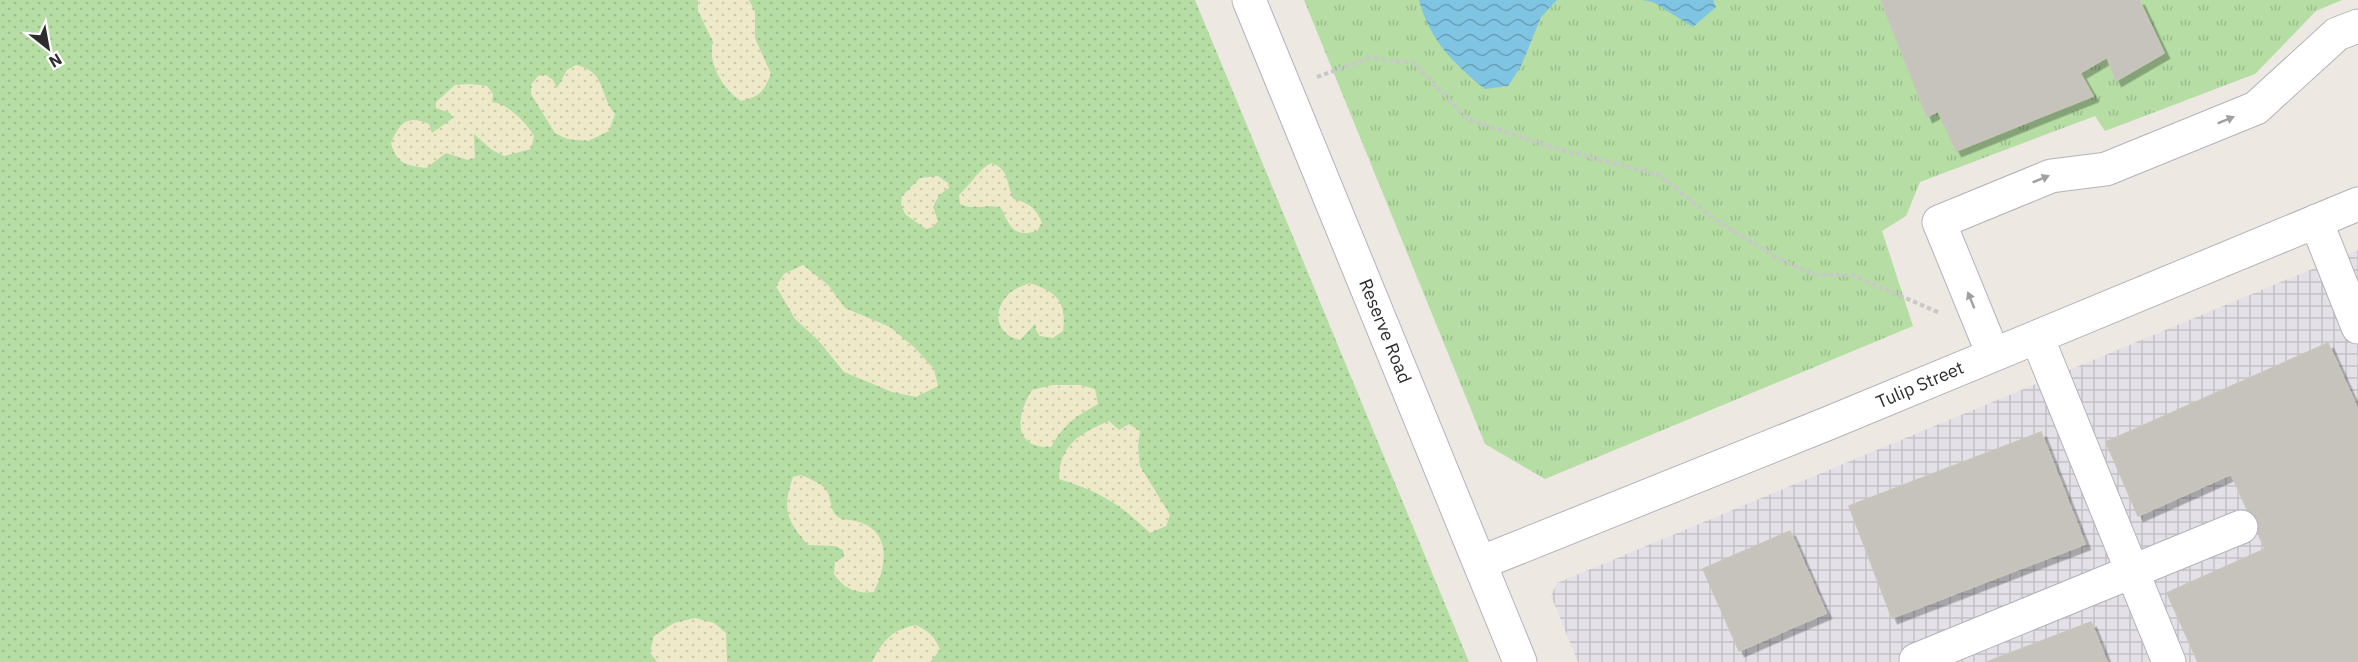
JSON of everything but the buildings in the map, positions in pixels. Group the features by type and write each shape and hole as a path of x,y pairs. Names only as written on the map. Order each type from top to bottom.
{"street":[{"name":"Reserve Road","path":"1249,0 1520,662"},
{"path":"1993,354 1940,222 2051,176 2106,169 2256,108 2337,34 2358,26"},
{"name":"Tulip Street","path":"1480,563 1824,425 2358,204"},
{"path":"2316,221 2358,327"},
{"path":"2037,337 2169,662"},
{"path":"1916,660 2241,527"}],"path":[{"path":"1286,91 1369,58 1414,63 1467,119 1547,146 1659,175 1714,219 1783,261 1816,274 1852,275 1949,317"}],"shaded area":[{"path":"2358,250 2358,662 1578,662 1551,596 1557,583"}],"green space":[{"path":"0,0 1195,0 1469,662 0,662"},
{"path":"1304,0 1881,0 1927,116 1938,111 1956,151 2093,96 2080,73 2107,57 2116,80 2164,53 2139,0 2342,0 2316,11 2255,74 2105,131 2095,116 1920,182 1906,216 1882,231 1913,326 1545,479 1485,444"}],"sand":[{"path":"698,0 749,0 755,12 755,38 771,74 757,95 741,101 728,90 718,75 712,58 713,42 698,11"},
{"path":"576,65 586,68 598,79 615,114 609,131 588,141 567,139 555,133 531,94 531,85 538,76 546,75 553,80 557,88 567,70"},
{"path":"455,85 487,86 493,94 492,102 504,106 521,120 534,136 531,149 504,156 492,150 474,134 475,158 468,160 446,153 426,168 407,164 399,159 391,143 397,130 405,122 415,120 429,124 432,133 453,118 450,113 436,108 436,102"},
{"path":"991,163 997,165 1004,173 1013,199 1028,204 1037,213 1042,223 1037,231 1018,232 1007,221 1001,208 971,207 960,204 959,195"},
{"path":"938,176 948,183 949,188 939,195 933,207 938,221 933,227 926,229 905,214 901,204 902,196 920,178"},
{"path":"803,265 828,285 845,308 890,327 915,348 934,369 938,386 916,397 892,392 844,372 818,340 795,319 776,286 784,274"},
{"path":"1029,283 1053,294 1061,305 1063,331 1053,338 1040,336 1035,324 1020,340 1011,337 1001,326 999,313 1005,298"},
{"path":"1052,385 1080,385 1095,389 1098,404 1071,422 1051,447 1038,446 1029,442 1021,429 1023,410 1032,390"},
{"path":"1109,421 1119,430 1129,424 1140,431 1138,447 1140,466 1170,515 1166,526 1150,533 1108,500 1059,479 1063,457 1073,442 1089,430"},
{"path":"801,475 825,488 837,516 868,526 881,540 884,560 874,592 856,591 846,587 834,574 835,562 844,557 843,550 835,546 808,545 795,528 788,513 788,497 793,477"},
{"path":"695,618 714,623 726,633 727,662 657,662 650,652 654,636 674,623"},
{"path":"916,625 931,635 940,650 930,662 872,662 889,637"}],"water":[{"path":"1419,0 1557,0 1541,17 1521,66 1508,86 1485,89 1444,50 1429,28"},
{"path":"1642,0 1713,0 1716,7 1693,27 1653,2"}]}
